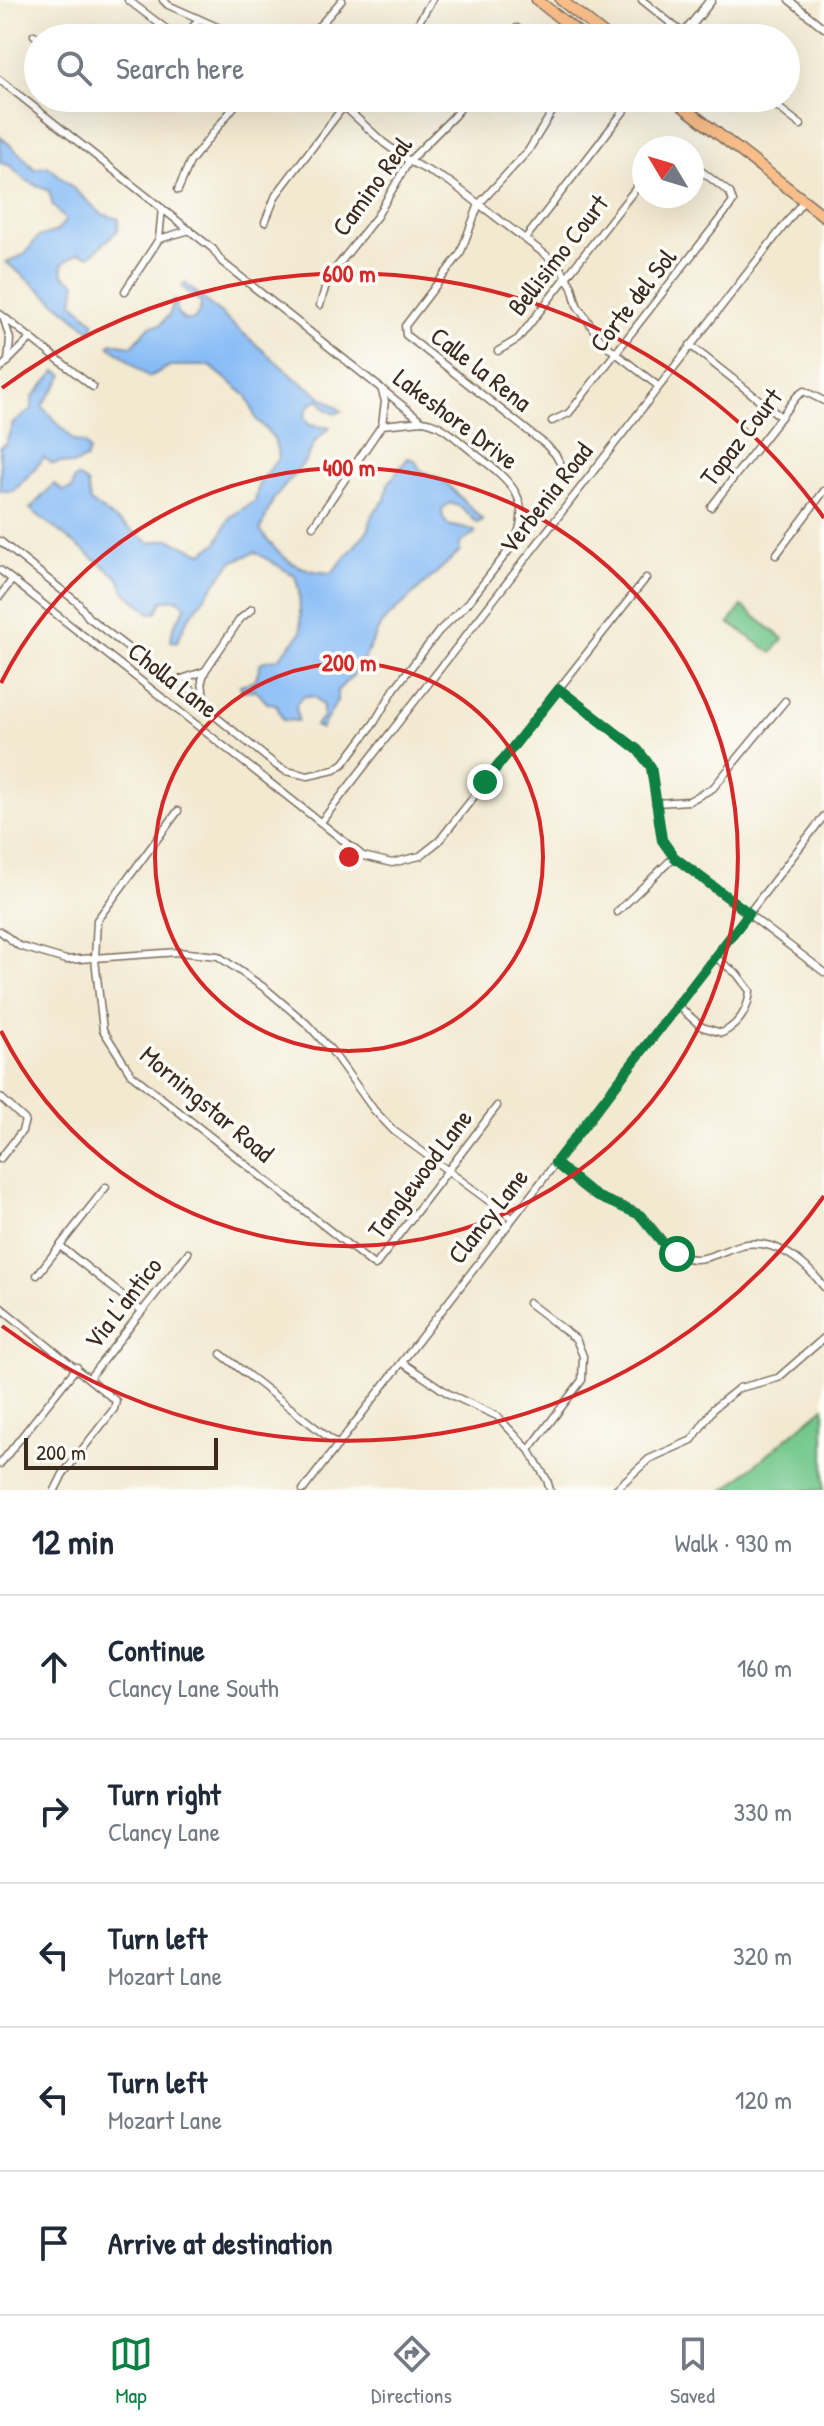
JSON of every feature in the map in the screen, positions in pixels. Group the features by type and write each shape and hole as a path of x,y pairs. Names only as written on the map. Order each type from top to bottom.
{"main road":[{"path":"537,0 567,24"},
{"path":"561,0 591,24"},
{"path":"690,112 824,216"}],"street":[{"path":"128,0 160,24"},
{"path":"163,0 210,24"},
{"path":"321,24 342,0"},
{"path":"417,24 432,0"},
{"path":"642,0 670,24"},
{"path":"694,24 711,0"},
{"path":"789,0 824,28"},
{"path":"195,24 199,19"},
{"name":"Lakeshore Drive","path":"0,80 24,99"},
{"name":"Lakeshore Drive","path":"0,541 78,603 88,617 164,676 179,680 204,701 210,712 277,766 296,775 320,775 344,763 360,743 395,688 439,631 468,603 513,545 521,523 520,501 504,476 439,425 422,421 222,262 213,249 190,230 40,112"},
{"path":"178,190 190,162 230,112"},
{"path":"265,222 276,195 339,112"},
{"path":"350,112 384,143 409,161 450,182 559,265 585,318 617,354 658,386"},
{"name":"Camino Real","path":"320,305 328,278 377,216 409,161 457,112"},
{"name":"Calle la Rena","path":"552,112 528,151 479,204 460,254 405,326 406,335 546,445 563,468"},
{"path":"525,239 623,112"},
{"path":"784,112 801,125"},
{"name":"Corte del Sol","path":"552,421 569,413 733,202 730,193 704,173"},
{"name":"Bellisimo Court","path":"498,351 518,339 632,193"},
{"name":"Verbenia Road","path":"321,822 804,200"},
{"path":"125,291 159,239 162,208"},
{"path":"159,239 190,230"},
{"path":"1,315 93,387"},
{"path":"1,315 10,339 8,362"},
{"path":"0,369 31,338"},
{"path":"690,345 781,417"},
{"path":"313,526 382,425 385,401 381,388"},
{"name":"Topaz Court","path":"711,507 804,391 824,401"},
{"path":"382,425 422,421"},
{"path":"776,555 824,491"},
{"name":"Cholla Lane","path":"0,570 363,856 392,863 420,856 439,841 646,578"},
{"path":"0,596 12,580"},
{"path":"204,701 202,680 205,671 240,619 252,609"},
{"path":"179,680 205,671"},
{"path":"559,689 638,750 651,767 662,840 674,857 824,972"},
{"path":"656,803 689,801 713,788 785,701"},
{"name":"Morningstar Road","path":"178,811 97,920 95,959 103,1030 131,1074 375,1266"},
{"name":"Clancy Lane","path":"303,1490 824,816"},
{"path":"617,912 674,857"},
{"path":"0,931 19,946 66,960 178,952 218,956 266,989 307,1024 394,1131 512,1218"},
{"path":"677,1005 702,1027 722,1033 733,1028 749,1007 750,991 737,974 715,957"},
{"path":"0,1097 25,1120 22,1131 0,1159"},
{"name":"Tanglewood Lane","path":"375,1266 497,1106"},
{"path":"555,1163 596,1196 640,1215 662,1242 677,1254 693,1259 715,1257 738,1246 753,1243 773,1245 811,1270 824,1287"},
{"path":"37,1275 106,1187"},
{"path":"60,1246 142,1311"},
{"name":"Via L'antico","path":"90,1377 188,1253"},
{"path":"529,1303 576,1339 583,1356 582,1380 529,1450"},
{"path":"1,1309 90,1377 116,1401 114,1409 63,1474 55,1490"},
{"path":"615,1490 649,1459 692,1440 714,1408 739,1388 778,1378 824,1338"},
{"path":"221,1354 338,1445"},
{"path":"403,1363 440,1388 497,1416 529,1450 550,1490"},
{"path":"0,1464 77,1367"}],"green space":[{"path":"742,606 783,639 772,653 729,623"},
{"path":"824,1407 824,1490 725,1490"}],"water":[{"path":"0,136 34,169 48,166 102,214 119,219 118,230 90,256 79,253 62,264 63,275 76,283 73,302 95,323 91,331 6,262 24,255 38,237 57,231 66,220 53,206 49,191 25,180 9,165 0,163"},
{"path":"185,283 295,378 342,411 335,414 326,409 319,399 309,406 304,416 309,425 330,428 316,440 306,460 273,500 260,530 282,556 309,570 332,573 369,529 372,514 385,500 388,484 408,458 415,460 420,470 444,481 483,520 477,523 461,507 450,503 442,509 448,525 475,533 460,543 460,551 381,624 360,668 337,691 337,701 321,729 315,726 323,717 323,706 315,697 304,696 296,704 298,721 283,720 276,704 267,703 256,690 242,691 240,685 255,681 261,662 279,658 301,633 299,590 295,576 255,552 232,562 187,620 177,642 171,641 173,628 186,606 177,599 163,600 156,613 150,613 124,591 119,578 30,509 54,484 63,491 72,489 77,477 87,483 90,502 150,543 169,539 202,553 217,543 230,517 255,501 259,484 279,457 274,438 256,419 247,396 210,366 170,366 149,377 109,346 111,343 132,346 150,326 160,325 170,314 176,300 177,313 184,320 194,320 201,303 182,287"},
{"path":"56,371 64,375 42,406 73,440 85,444 89,451 86,459 72,465 53,464 44,458 14,491 0,491 0,447 6,443 13,423 32,409 32,398"}],"route":[{"path":"485,782 559,689 638,750 651,767 662,840 674,857 749,913 555,1163 596,1196 640,1215 662,1242 677,1254"}]}
